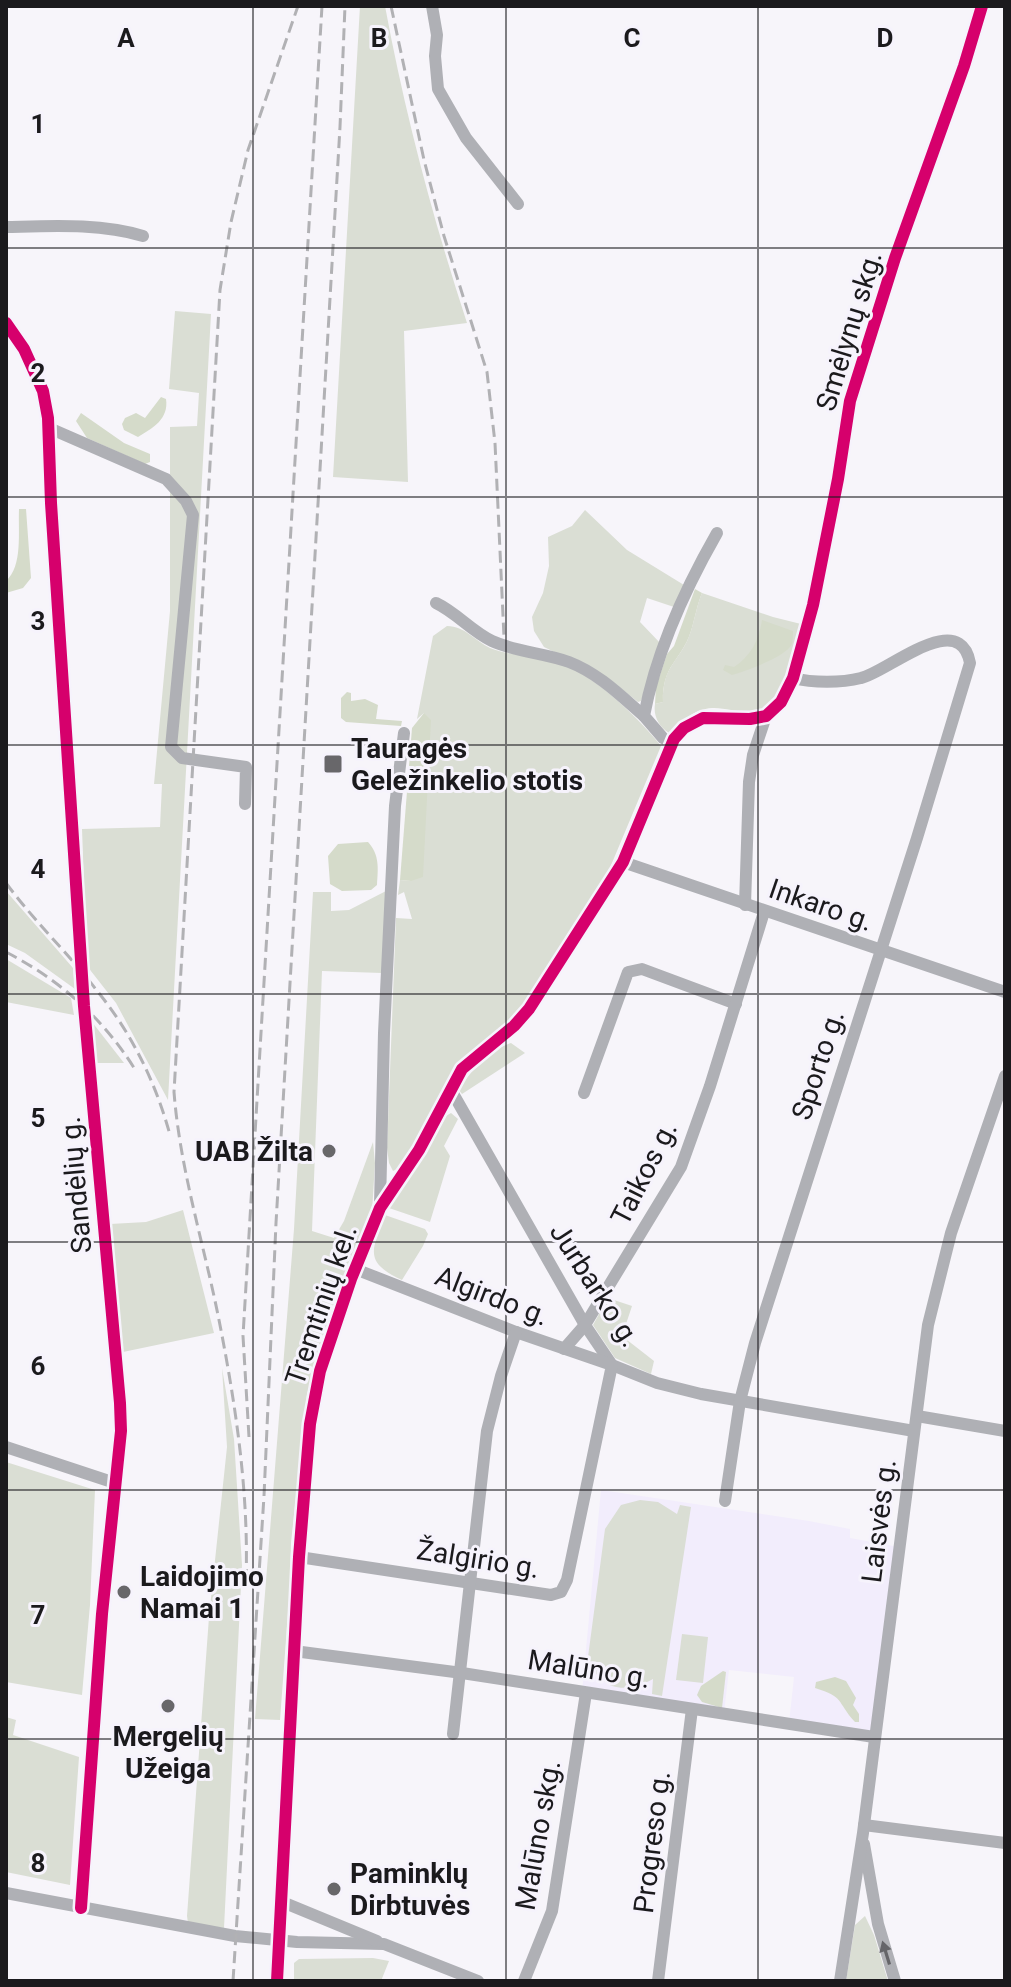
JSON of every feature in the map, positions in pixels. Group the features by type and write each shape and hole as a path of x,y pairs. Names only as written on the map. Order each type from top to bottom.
{"street":[{"path":"432,6 437,35 438,89 466,138 518,204"},
{"name":"Smėlynų skg.","path":"793,678 813,605 850,401 895,258 964,66 982,6"},
{"path":"6,227 105,229 143,236"},
{"name":"Sandėlių g.","path":"6,323 24,349 43,391 49,428 51,503 84,1006 119,1380 121,1431 102,1614 81,1908"},
{"path":"49,428 166,479 186,501 193,515 171,747 182,758 246,767 245,804"},
{"path":"644,716 658,662 688,590 717,533"},
{"path":"436,603 495,643 581,667 599,678 671,743"},
{"name":"Sporto g.","path":"725,1501 740,1401 755,1343 970,663 964,649 956,642 929,644 913,649 888,666 859,679 805,681 793,678"},
{"path":"745,905 749,782 753,755 766,716 781,702 793,678"},
{"name":"Tremtinių kel.","path":"277,1981 299,1557 313,1403 331,1337 355,1269 380,1208 441,1113 462,1069 514,1026 529,1009 623,862 671,743 684,728 703,718 750,719 766,716"},
{"name":"Tremtinių kel.","path":"380,1208 384,1033 395,806 404,733"},
{"name":"Inkaro g.","path":"623,862 1005,992"},
{"name":"Taikos g.","path":"564,1349 585,1325 681,1167 764,912"},
{"path":"584,1093 628,972 642,969 736,1004"},
{"name":"Laisvės g.","path":"840,1981 863,1829 928,1325 942,1263 1005,1076"},
{"name":"Jurbarko g.","path":"451,1090 585,1325 612,1365 657,1383 740,1401 914,1431"},
{"path":"381,1168 389,1177 403,1174"},
{"name":"Algirdo g.","path":"355,1269 516,1332 612,1365"},
{"path":"453,1734 487,1431 516,1332"},
{"name":"Žalgirio g.","path":"299,1557 551,1595 561,1592 565,1588 612,1365"},
{"path":"917,1416 1005,1431"},
{"path":"6,1447 115,1483"},
{"name":"Malūno g.","path":"294,1651 462,1673 874,1737"},
{"name":"Malūno skg.","path":"524,1981 552,1911 586,1693"},
{"name":"Progreso g.","path":"658,1981 692,1709"},
{"path":"895,1981 878,1924 863,1829 1005,1843"},
{"path":"6,1893 185,1929 278,1941 384,1944"},
{"path":"280,1901 476,1981"},
{"path":"849,1923 865,1911 878,1924"},
{"path":"321,1942 329,1930 327,1918"}],"shaded area":[{"path":"360,6 385,6 421,166 467,323 404,331 408,482 333,477"},
{"path":"175,311 211,314 168,1100 116,1003 87,966 82,829 160,827 162,784 154,784 170,611 170,427 197,426 199,393 169,389"},
{"path":"585,510 627,550 684,585 674,607 647,598 640,622 661,644 641,701 638,702 608,678 544,647 534,631 532,617 543,593 549,566 548,537 572,526"},
{"path":"702,593 801,624 788,671 770,703 750,712 705,709 688,717 669,733 658,721 655,704 663,702 666,679 687,641"},
{"path":"447,626 465,631 490,648 554,661 576,670 616,699 661,746 604,882 527,1001 508,1023 453,1072 420,1138 399,1168 393,1171 387,1148 396,918 412,919 404,892 398,895 400,880 411,881 424,713 417,719 433,636"},
{"path":"6,891 73,968 75,989 25,953 6,944"},
{"path":"386,891 382,973 322,971 312,1231 334,1238 344,1221 373,1142 372,1212 335,1301 307,1394 291,1543 280,1720 255,1719 294,1229 313,892 331,892 331,911 349,910"},
{"path":"6,959 71,998 74,1015 6,1002"},
{"path":"92,1022 124,1063 95,1063"},
{"path":"511,1043 525,1053 462,1094 459,1090 475,1068 495,1051"},
{"path":"451,1113 458,1119 444,1146 450,1156 430,1222 389,1208 427,1152 446,1116"},
{"path":"183,1210 214,1333 123,1352 110,1224 146,1222"},
{"path":"385,1215 425,1229 428,1234 402,1280 381,1267 374,1254"},
{"path":"608,1298 632,1306 622,1336 654,1361 651,1374 615,1358 593,1325"},
{"path":"222,1368 234,1439 242,1565 224,1928 188,1923 187,1916 209,1617 227,1447"},
{"path":"6,1462 95,1490 82,1695 6,1682"},
{"path":"601,1490 809,1521 850,1529 850,1538 899,1547 874,1737 789,1723 794,1677 729,1670 724,1713 582,1692"},
{"path":"640,1500 658,1502 677,1514 680,1505 691,1507 662,1696 652,1694 653,1679 623,1688 606,1683 598,1677 588,1657 605,1529 621,1505"},
{"path":"682,1634 708,1637 703,1683 676,1680"},
{"path":"6,1717 16,1720 13,1735 79,1757 70,1885 6,1872"},
{"path":"865,1916 888,1981 846,1981 855,1925"},
{"path":"373,1958 389,1961 381,1981 294,1981 294,1963 299,1959"}],"green space":[{"path":"161,397 166,399 165,412 154,426 138,437 124,430 122,424 125,418 136,413 145,418"},
{"path":"81,413 124,443 150,454 150,462 145,464 87,438 76,421"},
{"path":"19,509 26,509 31,578 23,588 6,593 6,581 17,558"},
{"path":"695,589 702,593 691,631 669,671 663,702 655,704 656,687 667,654 674,646"},
{"path":"762,620 793,631 788,649 755,667 732,675 723,670 725,665 734,667 750,653"},
{"path":"347,692 351,693 351,701 365,699 378,705 376,719 402,721 401,726 346,722 341,718 341,698"},
{"path":"424,713 431,720 423,877 411,881 400,880 412,728"},
{"path":"368,842 376,857 377,885 371,890 342,891 330,884 328,856 338,844"},
{"path":"726,1672 722,1708 702,1702 697,1695 701,1686"},
{"path":"835,1677 846,1681 856,1698 853,1705 859,1714 859,1722 855,1722 836,1697 815,1688 816,1682"}],"railway":[{"path":"246,1581 243,1483 236,1417 219,1320 181,1150 174,1092 220,290 231,222 248,150 298,6"},
{"path":"249,1437 243,1336 322,6"},
{"path":"233,1981 264,1496 276,1223 345,6"},
{"path":"391,6 424,160 444,236 487,372 495,443 504,637"},
{"path":"6,883 87,978 122,1025 150,1078 170,1135"},
{"path":"6,952 45,975 79,1002 110,1034 136,1071"}],"cycle path":[{"path":"277,1981 299,1557 310,1424 320,1371 351,1279 380,1208 419,1150 462,1069 514,1026 529,1009 623,862 674,739 684,728 703,718 750,719 766,716 781,702 793,678 813,605 850,401 895,258 964,66 982,6"},
{"path":"6,323 24,349 43,391 48,418 84,1006 120,1403 121,1431 102,1614 81,1908"}],"place":[{"name":"Tauragės Geležinkelio stotis","path":"333,764"},
{"name":"UAB Žilta","path":"329,1151"},
{"name":"Laidojimo Namai 1","path":"124,1592"},
{"name":"Mergelių Užeiga","path":"168,1706"},
{"name":"Paminklų Dirbtuvės","path":"334,1889"}]}
